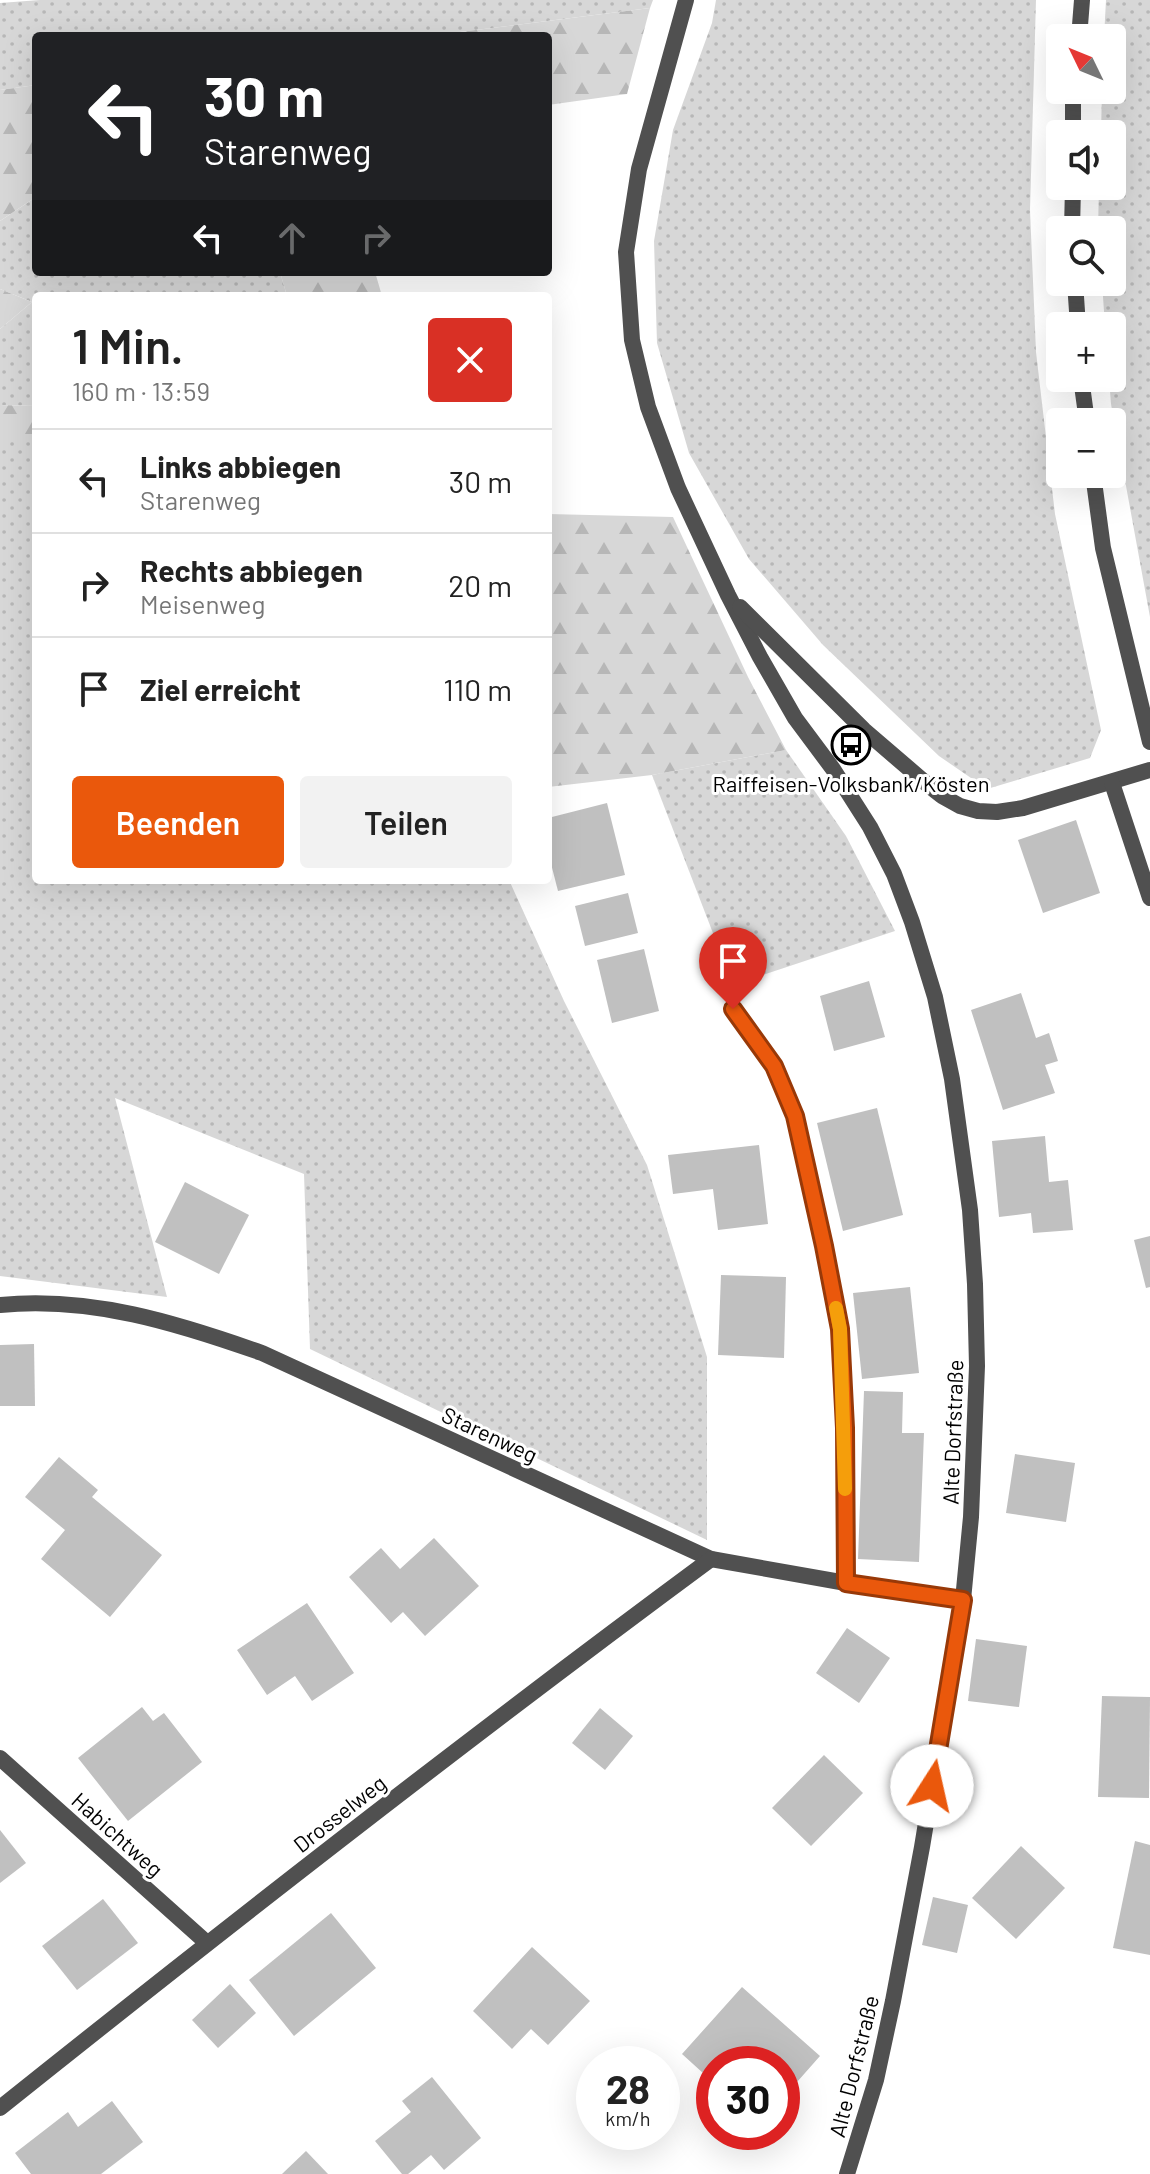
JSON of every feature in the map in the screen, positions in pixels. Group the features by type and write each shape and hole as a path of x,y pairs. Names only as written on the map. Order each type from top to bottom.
{"street":[{"name":"Alte Dorfstraße","path":"686,0 639,169 626,252 632,340 648,407 678,488 728,595 795,718 870,827 894,874 935,997 952,1079 970,1210 977,1366 971,1517 963,1600 893,2001 876,2080 847,2174"},
{"path":"1080,24 1082,0"},
{"path":"1095,488 1103,548 1150,742"},
{"path":"728,595 864,730 928,785 960,806 997,812 1023,808 1150,770"},
{"path":"1112,783 1150,898"},
{"path":"733,1009 774,1066 795,1116 824,1246 840,1329 845,1428 846,1583"},
{"name":"Starenweg","path":"0,1305 57,1303 91,1306 194,1329 262,1353 711,1559 963,1600"},
{"name":"Drosselweg","path":"0,2108 207,1943 565,1666 711,1559"},
{"name":"Habichtweg","path":"0,1758 207,1943"}],"green space":[{"path":"40,0 653,0 650,8 460,32 32,32 32,86 0,90 0,3"},
{"path":"716,0 1036,0 1030,210 1036,352 1046,437 1046,488 1052,488 1101,730 1090,758 987,789 939,756 823,645 749,559 689,453 657,343 654,241 673,130 712,23"},
{"path":"1106,0 1150,0 1150,617 1126,486 1126,408 1112,408 1110,392 1126,392 1126,312 1104,312 1103,296 1126,296 1126,216 1098,216 1099,200 1126,200 1126,120 1101,120 1102,104 1126,104 1126,24 1105,24"},
{"path":"650,8 627,94 552,104 552,32 460,32"},
{"path":"32,86 32,200 0,221 0,90"},
{"path":"32,200 32,276 281,276 286,292 32,292 32,302 0,289 0,221"},
{"path":"281,276 376,276 381,292 286,292"},
{"path":"0,289 32,302 0,329"},
{"path":"32,302 32,406 0,405 0,329"},
{"path":"0,405 32,406 32,440 0,440"},
{"path":"0,440 32,440 32,884 511,884 564,1001 647,1165 707,1357 707,1540 310,1349 304,1174 115,1098 167,1297 0,1276"},
{"path":"552,514 673,517 786,750 652,775 552,787"},
{"path":"786,750 846,836 895,931 733,985 652,775"}],"building":[{"path":"607,803 625,875 558,891 552,868 552,817"},
{"path":"1076,820 1100,893 1043,913 1018,840"},
{"path":"628,893 638,933 585,946 575,906"},
{"path":"644,949 659,1011 612,1023 597,960"},
{"path":"869,981 885,1037 834,1051 820,996"},
{"path":"1021,993 1036,1038 1049,1033 1058,1061 1045,1065 1055,1093 1003,1110 971,1010"},
{"path":"877,1108 903,1215 843,1231 817,1123"},
{"path":"1045,1136 1049,1182 1068,1180 1073,1230 1033,1233 1031,1213 999,1217 992,1141"},
{"path":"759,1145 768,1224 718,1230 713,1189 673,1194 668,1155"},
{"path":"185,1182 249,1215 219,1274 155,1242"},
{"path":"1150,1236 1150,1287 1146,1288 1134,1240"},
{"path":"721,1275 786,1277 784,1358 718,1355"},
{"path":"910,1287 919,1373 862,1379 853,1293"},
{"path":"34,1344 35,1406 0,1406 0,1345"},
{"path":"864,1391 903,1392 902,1433 924,1433 919,1562 858,1559"},
{"path":"1015,1454 1075,1463 1066,1522 1006,1513"},
{"path":"59,1457 98,1490 92,1497 162,1555 110,1617 41,1559 65,1530 25,1497"},
{"path":"434,1538 479,1586 425,1636 403,1612 391,1623 349,1577 381,1548 400,1569"},
{"path":"307,1603 354,1673 312,1701 295,1676 267,1695 237,1650"},
{"path":"847,1628 890,1658 859,1703 816,1673"},
{"path":"976,1639 1027,1646 1019,1707 968,1701"},
{"path":"1102,1696 1150,1697 1149,1798 1098,1797"},
{"path":"142,1707 153,1721 164,1713 202,1762 128,1821 78,1758"},
{"path":"600,1708 633,1736 605,1770 572,1743"},
{"path":"824,1755 863,1793 811,1846 772,1808"},
{"path":"0,1830 26,1863 0,1883"},
{"path":"1135,1841 1150,1845 1150,1955 1113,1948"},
{"path":"1021,1846 1065,1888 1016,1939 972,1898"},
{"path":"933,1897 968,1905 957,1953 922,1945"},
{"path":"103,1899 138,1943 77,1990 42,1946"},
{"path":"331,1913 376,1968 294,2036 249,1980"},
{"path":"532,1947 590,2001 548,2045 531,2029 512,2049 473,2011"},
{"path":"230,1984 256,2013 218,2048 192,2020"},
{"path":"742,1987 820,2056 800,2079 800,2046 696,2046 696,2067 682,2054"},
{"path":"432,2077 481,2138 444,2170 431,2155 408,2174 402,2174 375,2141 411,2112 402,2101"},
{"path":"112,2101 143,2142 101,2174 31,2174 15,2153 68,2112 78,2127"},
{"path":"306,2151 328,2174 282,2174"}],"slow traffic":[{"path":"836,1308 840,1329 845,1428 845,1489"}],"place":[{"name":"Raiffeisen-Volksbank/Kösten","path":"851,745"}],"route":[{"path":"733,1009 774,1066 795,1116 824,1246 840,1329 845,1428 846,1583 963,1600 932,1786"}]}
